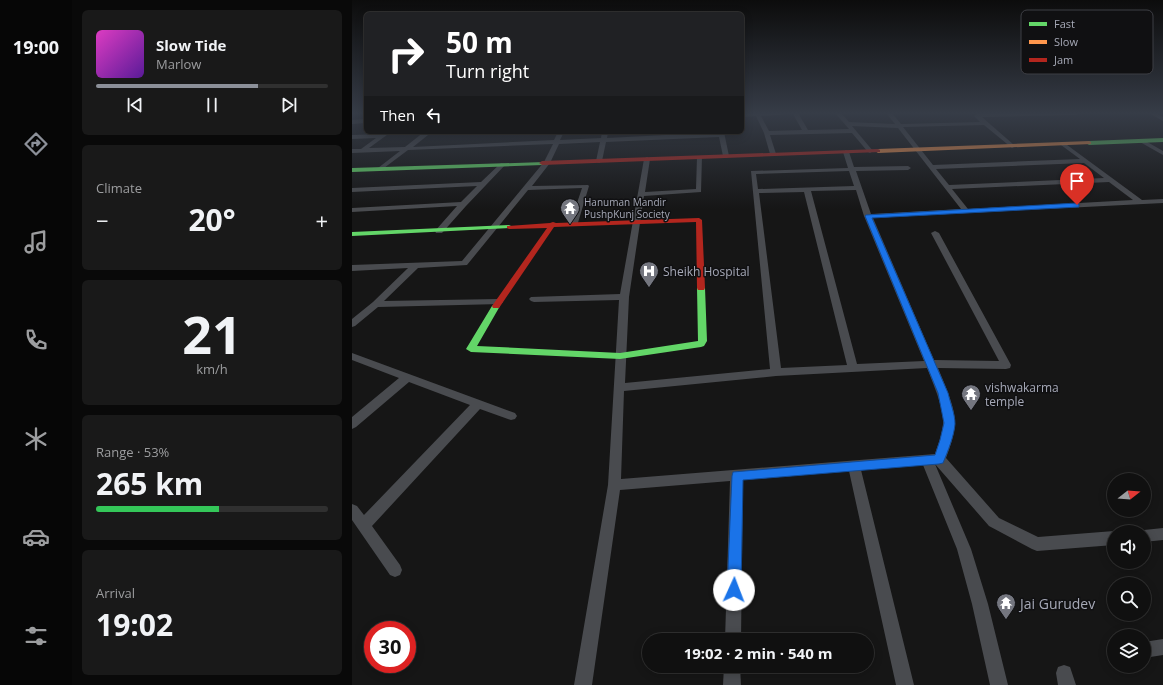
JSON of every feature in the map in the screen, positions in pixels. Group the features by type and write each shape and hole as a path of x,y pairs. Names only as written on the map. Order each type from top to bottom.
{"street":[{"path":"363,150 370,145"},
{"path":"380,169 410,145"},
{"path":"352,151 482,145"},
{"path":"352,268 464,263 547,163 556,145"},
{"path":"599,161 602,145"},
{"path":"723,145 726,156"},
{"path":"770,145 773,154"},
{"path":"865,145 870,151"},
{"path":"914,145 966,211"},
{"path":"352,170 1038,145"},
{"path":"1063,145 1140,202"},
{"path":"1149,145 1163,153"},
{"path":"846,152 868,216 943,393 950,423 946,440 933,460"},
{"path":"641,194 698,191 700,157"},
{"path":"583,685 614,485 624,297 647,159"},
{"path":"931,167 1086,161"},
{"path":"439,231 463,204 503,164"},
{"path":"776,372 753,172 908,168"},
{"path":"947,187 1110,180"},
{"path":"352,190 483,184"},
{"path":"527,188 586,186 574,224"},
{"path":"756,191 858,188"},
{"path":"806,189 854,369"},
{"path":"868,216 1163,201"},
{"path":"352,210 463,204"},
{"path":"352,234 492,229 553,224 699,220 703,341 701,344 620,356 471,349 498,302 553,224"},
{"path":"618,388 776,372 930,364 1006,365 935,234"},
{"path":"352,324 376,304 416,265"},
{"path":"534,299 624,297"},
{"path":"376,304 498,302"},
{"path":"352,356 512,416"},
{"path":"352,424 407,377"},
{"path":"364,526 478,403"},
{"path":"933,460 964,549 980,604 999,685"},
{"path":"614,485 933,460 994,522 1037,544 1107,539"},
{"path":"854,466 905,685"},
{"path":"733,633 737,476"},
{"path":"352,510 395,570"},
{"path":"1151,535 1163,534"},
{"path":"1151,649 1163,647"},
{"path":"732,673 732,685"}],"traffic: fast":[{"path":"352,170 542,163"},
{"path":"352,234 509,227"},
{"path":"496,306 471,349 620,356 701,344 703,341 701,288"}],"traffic: slow":[{"path":"878,151 1037,145"}],"traffic: jam":[{"path":"542,163 878,151"},
{"path":"509,227 699,220 701,288"},
{"path":"496,306 553,224"}],"place":[{"name":"Hanuman Mandir PushpKunj Society","path":"570,225"},
{"name":"Sheikh Hospital","path":"649,288"},
{"name":"vishwakarma temple","path":"971,411"},
{"name":"Jai Gurudev","path":"1006,620"}],"route":[{"path":"734,590 737,476 939,459 946,440 950,423 943,393 868,216 1077,205"}]}
